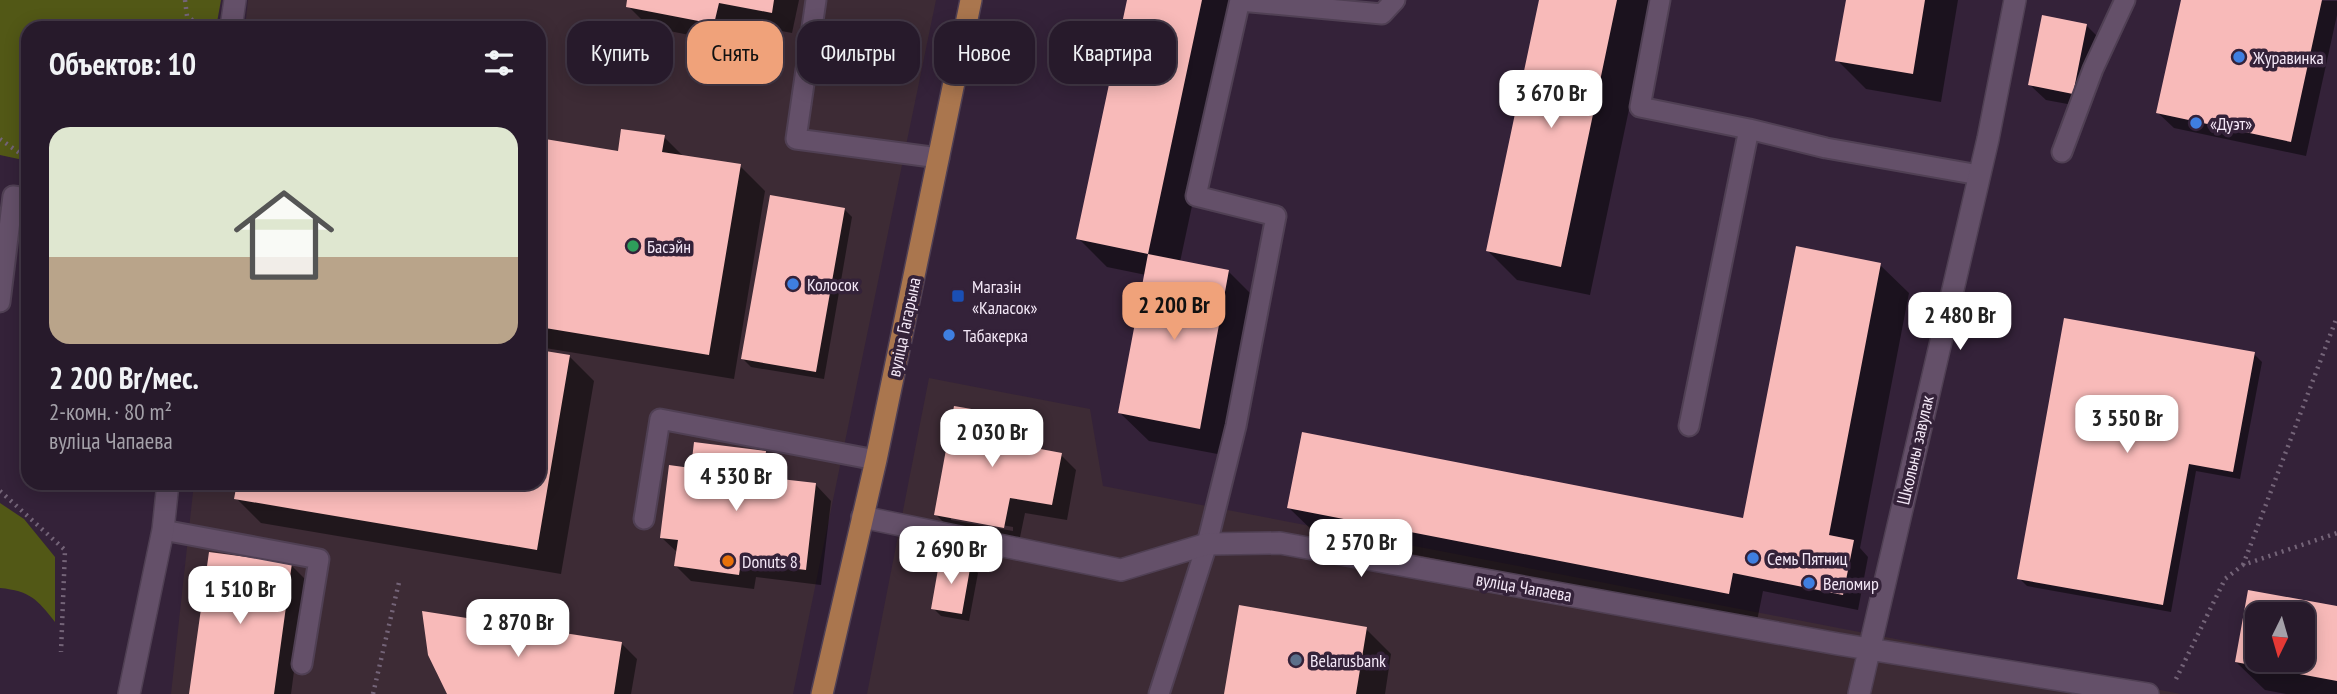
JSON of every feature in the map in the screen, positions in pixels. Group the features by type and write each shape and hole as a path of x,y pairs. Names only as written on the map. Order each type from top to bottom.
{"main road":[{"name":"вуліца Гагарына","path":"822,694 876,460 971,0"}],"street":[{"path":"232,21 235,0"},
{"name":"Школьны завулак","path":"1859,694 1979,175 2015,0"},
{"path":"129,694 163,530 167,490"},
{"name":"вуліца Чапаева","path":"862,517 1121,570 1207,544 1280,543 1869,649 2147,694"}],"lane":[{"path":"816,0 796,139 939,158"},
{"path":"1159,694 1207,544 1237,426 1276,216 1196,195 1240,1 1382,14 1395,0"},
{"path":"1660,0 1640,107 1826,148 1979,175"},
{"path":"2062,152 2093,69 2125,0"},
{"path":"1689,426 1749,129"},
{"path":"0,302 13,196 21,197"},
{"path":"644,519 660,419 876,460"},
{"path":"163,530 319,559 302,664"}],"path":[{"path":"185,0 187,16 193,21"},
{"path":"0,139 21,154"},
{"path":"2243,565 2337,317"},
{"path":"0,491 65,550 61,652"},
{"path":"2174,682 2225,579 2243,565 2337,533"},
{"path":"373,694 400,578"}],"shaded area":[{"path":"248,0 936,0 920,78 920,21 797,21 797,84 919,84 793,694 171,694 193,490 546,490 546,21 246,21"},
{"path":"929,378 1090,409 1103,486 2181,694 867,694"}],"green space":[{"path":"0,0 221,0 217,21 21,21 21,160 0,155"},
{"path":"0,503 24,519 55,557 55,622 43,607 26,594 0,588"}],"building":[{"path":"627,0 774,0 772,13 719,3 715,21 698,21 626,7"},
{"path":"1127,0 1202,0 1148,254 1076,239 1109,84 1176,84 1176,21 1123,21"},
{"path":"1539,0 1617,0 1561,267 1486,251"},
{"path":"1846,0 1925,0 1913,74 1835,61"},
{"name":"Журавинка","path":"2181,0 2322,0 2291,142 2156,113"},
{"path":"2042,15 2087,24 2073,94 2028,85"},
{"name":"Басэйн","path":"621,129 665,135 662,152 741,164 709,355 546,328 546,139 618,151"},
{"name":"Колосок","path":"770,195 845,208 816,372 741,359"},
{"path":"1796,246 1881,263 1829,535 1854,540 1843,595 1733,573 1729,594 1287,508 1302,432 1743,518"},
{"path":"1148,254 1229,270 1200,429 1118,413"},
{"path":"2064,318 2255,352 2233,472 2189,464 2163,605 2017,579"},
{"path":"546,351 570,355 537,550 234,499 236,490 546,490"},
{"path":"954,406 1024,418 1019,445 1062,453 1052,505 1010,498 1004,528 934,515"},
{"path":"694,442 766,451 763,477 816,483 806,570 741,562 739,575 674,566 678,540 660,538 669,465 691,468"},
{"path":"209,552 292,563 274,694 189,694"},
{"path":"940,558 971,563 962,614 931,609"},
{"path":"2248,590 2315,602 2246,602"},
{"path":"2315,602 2337,606 2337,681 2289,672 2315,672"},
{"name":"Belarusbank","path":"1239,605 1367,627 1356,694 1224,694"},
{"path":"2245,607 2245,664 2235,662"},
{"path":"422,611 622,642 614,694 447,694 428,655"}],"place":[{"name":"Журавинка","path":"2239,57"},
{"name":"«Дуэт»","path":"2196,123"},
{"name":"Басэйн","path":"633,246"},
{"name":"Колосок","path":"793,284"},
{"name":"Магазін «Каласок»","path":"958,296"},
{"name":"Табакерка","path":"949,335"},
{"name":"Семь Пятниц","path":"1753,558"},
{"name":"Donuts 8","path":"728,561"},
{"name":"Веломир","path":"1809,583"},
{"name":"Belarusbank","path":"1296,660"}]}
